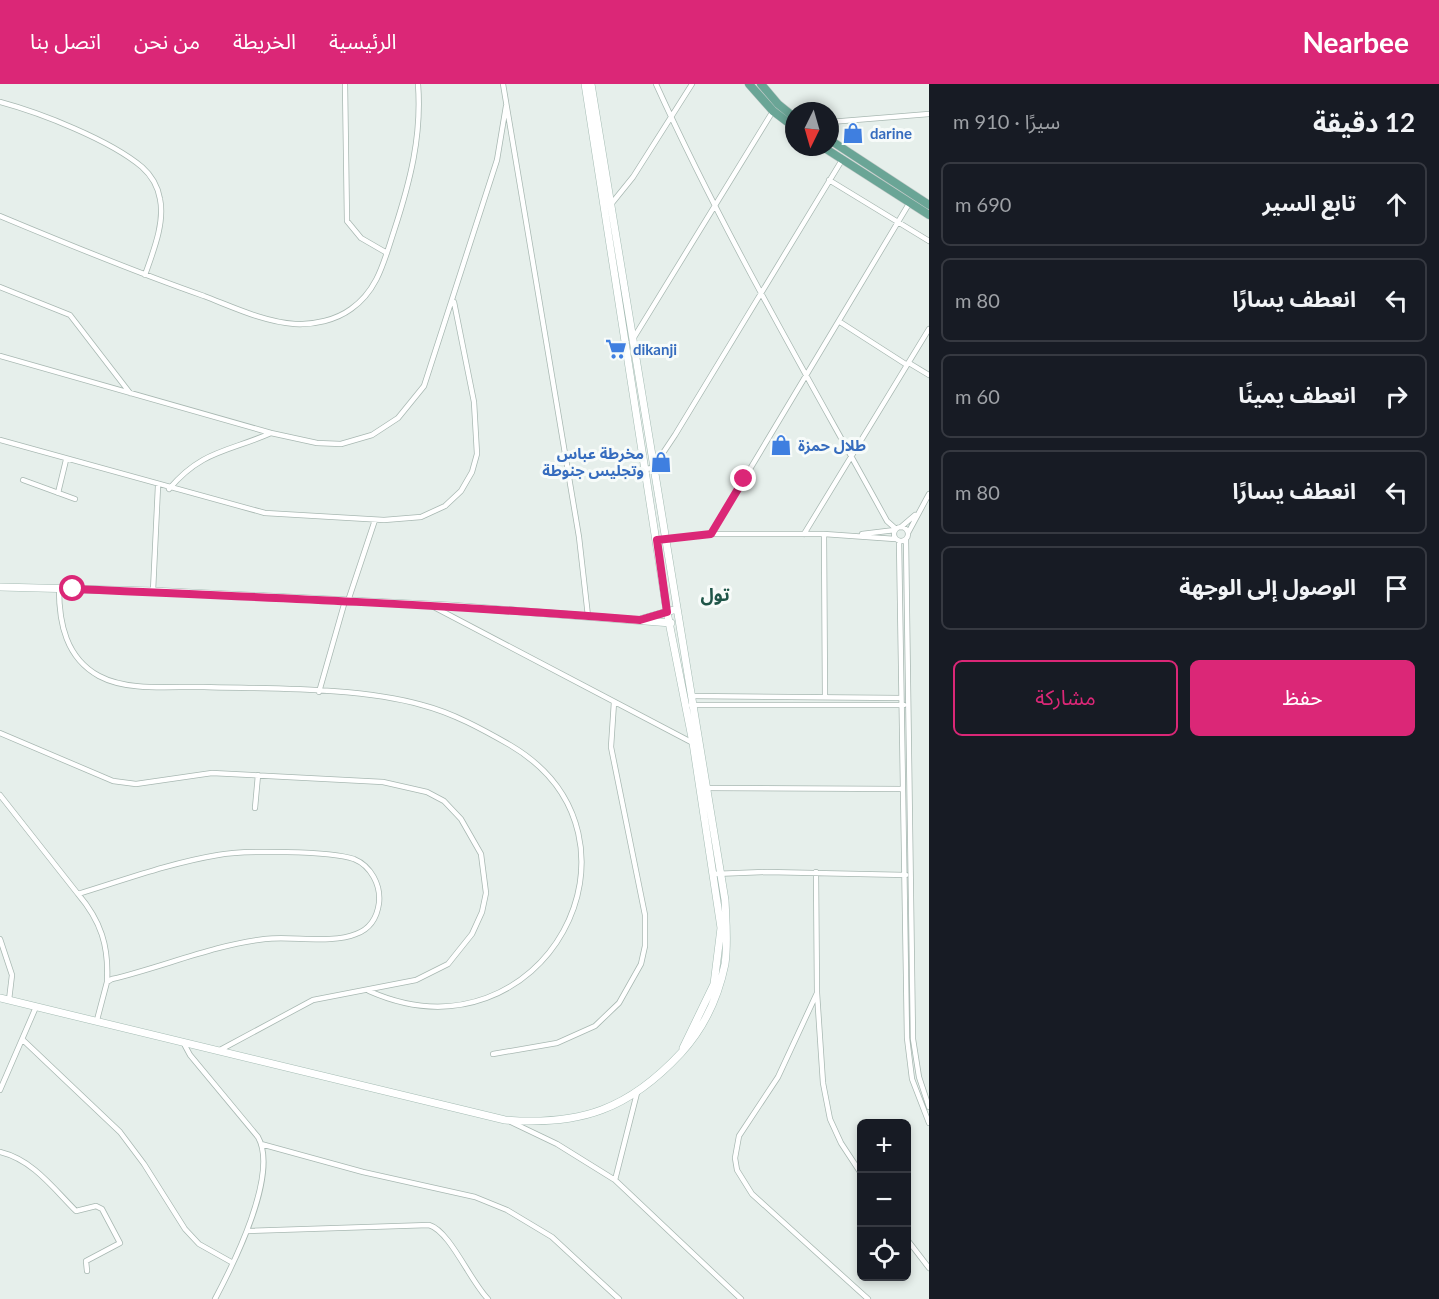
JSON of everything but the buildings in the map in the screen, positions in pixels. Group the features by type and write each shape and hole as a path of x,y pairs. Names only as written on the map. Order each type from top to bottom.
{"main road":[{"path":"749,84 785,118"},
{"path":"761,84 775,107 785,112"},
{"path":"839,146 912,199 929,215"},
{"path":"836,156 912,199 929,205"}],"street":[{"path":"345,84 347,221 361,238 387,253"},
{"path":"0,216 145,275 273,321 313,324 350,310 362,300 381,274 417,150 420,114 418,84"},
{"path":"503,84 579,537 588,616"},
{"path":"585,84 608,204"},
{"path":"505,1120 546,1122 575,1118 607,1108 637,1093 662,1074 700,1030 712,1007 724,964 727,928 690,705 667,612 660,539 591,84"},
{"path":"656,84 714,204 887,521 908,533"},
{"path":"608,204 633,177 692,84"},
{"path":"0,102 38,114 68,127 131,159 144,169 157,188 161,215 145,275"},
{"path":"0,356 271,433 317,443 341,444 372,435 398,418 424,387 497,160 506,106"},
{"path":"629,339 775,107"},
{"path":"839,121 929,114"},
{"path":"649,469 842,160"},
{"path":"829,180 929,241"},
{"path":"711,534 912,199"},
{"path":"0,287 70,315 130,393"},
{"path":"0,440 159,486 265,513 404,520 434,512 445,506 460,491 472,472 478,443 478,429 453,301"},
{"path":"840,322 929,375"},
{"path":"804,534 929,329"},
{"path":"170,489 182,474 204,457 271,433"},
{"path":"58,493 66,460"},
{"path":"23,480 75,499"},
{"path":"153,591 159,486"},
{"path":"929,494 906,540 903,789 908,1051 917,1095 929,1123"},
{"path":"860,535 898,529 919,511"},
{"path":"319,693 346,601 375,520"},
{"path":"898,529 904,698"},
{"path":"660,539 711,534 824,534 906,540"},
{"path":"824,534 825,698"},
{"path":"660,539 677,609 692,696 690,705 693,742 704,788"},
{"path":"0,587 153,591 429,605 669,624 679,622"},
{"path":"59,589 60,617 67,641 87,668 105,679 138,685 391,698 423,705 454,716 511,746 552,779 570,813 578,842 580,874 569,922 554,949 522,980 508,989 479,1001 451,1007 423,1006 369,991"},
{"path":"429,605 693,742"},
{"path":"640,620 677,609"},
{"path":"692,696 904,705"},
{"path":"801,700 904,698"},
{"path":"690,705 784,700"},
{"path":"494,1054 557,1042 590,1029 619,1003 641,964 645,946 645,915 611,747 614,702"},
{"path":"904,705 911,874 913,1039 919,1077 929,1107"},
{"path":"0,733 98,776 125,783 136,784 212,773 383,782 416,788 450,806 477,843 486,892 478,921 464,945 448,964 426,977 304,1004 220,1050"},
{"path":"255,808 258,775"},
{"path":"704,788 903,789"},
{"path":"0,795 91,911 105,937 108,954 107,982 97,1020"},
{"path":"78,894 146,872 231,852 307,854 352,859 367,868 377,882 380,898 377,913 370,926 356,934 342,938 265,939 236,944 107,982"},
{"path":"718,874 816,872 911,874"},
{"path":"816,872 820,1058 828,1112 841,1143 860,1173"},
{"path":"0,939 12,975 9,1000"},
{"path":"818,993 778,1077 739,1136 735,1158 737,1170 752,1194 868,1299"},
{"path":"0,998 505,1120 557,1144 615,1180 741,1299"},
{"path":"0,1089 36,1006"},
{"path":"23,1040 120,1132 199,1244 233,1263"},
{"path":"183,1042 190,1055 261,1144 363,1172 475,1197 507,1210 552,1237 619,1299"},
{"path":"615,1180 637,1093"},
{"path":"215,1299 248,1231 261,1172 261,1144"},
{"path":"0,1152 17,1158 51,1183 76,1211 96,1206 102,1209 120,1243 86,1261 87,1271"},
{"path":"248,1231 429,1225 439,1230 448,1240 471,1278 488,1299"},
{"path":"911,1245 929,1268"}],"place":[{"name":"darine","path":"853,133"},
{"name":"dikanji","path":"616,349"},
{"name":"طلال حمزة","path":"781,445"},
{"name":"مخرطة عباس وتجليس جنوطة","path":"661,462"}],"district":[{"name":"تول","path":"715,594"}],"route":[{"path":"73,589 452,606 640,620 667,612 657,540 711,534 744,479"}]}
